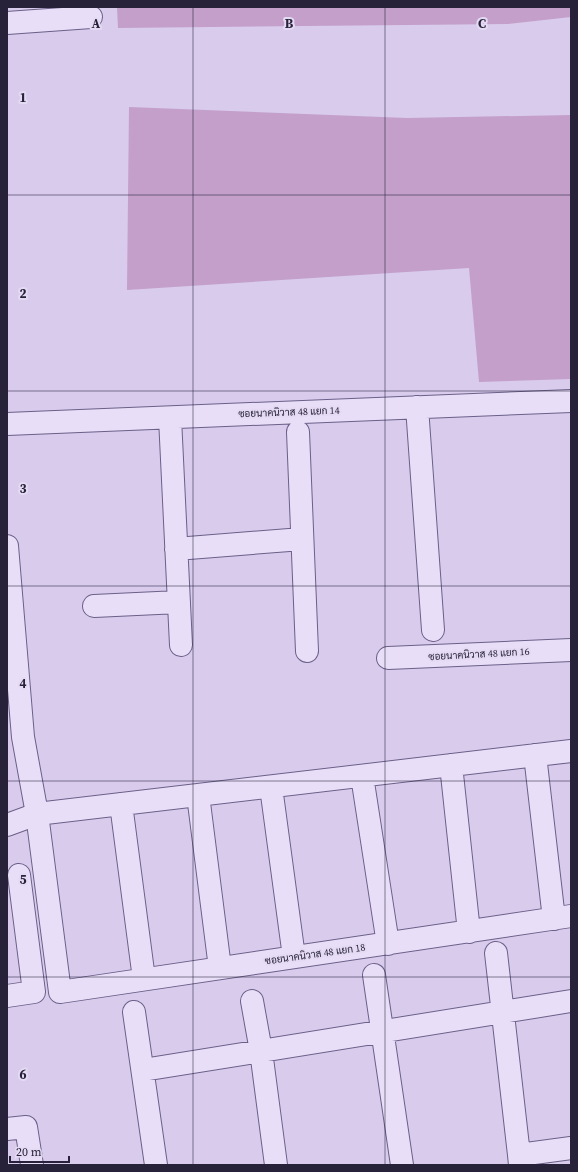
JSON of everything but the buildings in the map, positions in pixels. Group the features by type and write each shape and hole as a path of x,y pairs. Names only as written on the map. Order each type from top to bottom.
{"street":[{"path":"7,22 91,17"},
{"name":"ซอยนาคนิวาส 48 แยก 14","path":"7,424 571,400"},
{"path":"417,407 432,630"},
{"path":"170,418 181,645"},
{"path":"298,432 307,651"},
{"path":"176,549 302,539"},
{"path":"7,546 15,738 37,814"},
{"path":"94,606 179,602"},
{"name":"ซอยนาคนิวาส 48 แยก 16","path":"388,658 571,650"},
{"path":"7,825 37,814 571,751"},
{"path":"535,755 562,918"},
{"path":"451,765 469,932"},
{"path":"362,776 388,944"},
{"path":"271,786 294,957"},
{"path":"198,795 220,968"},
{"path":"121,804 144,980"},
{"name":"ซอยนาคนิวาส 48 แยก 18","path":"37,814 60,992 562,918"},
{"path":"7,996 34,992 18,875"},
{"path":"496,953 520,1160 571,1148"},
{"path":"374,975 402,1165"},
{"path":"252,1001 261,1051 276,1165"},
{"path":"143,1070 571,1001"},
{"path":"134,1012 156,1165"},
{"path":"7,1129 26,1127 32,1165"}],"shaded area":[{"path":"117,7 571,7 571,17 508,24 118,28"},
{"path":"129,107 407,118 571,115 571,379 479,382 469,268 127,290"}]}
